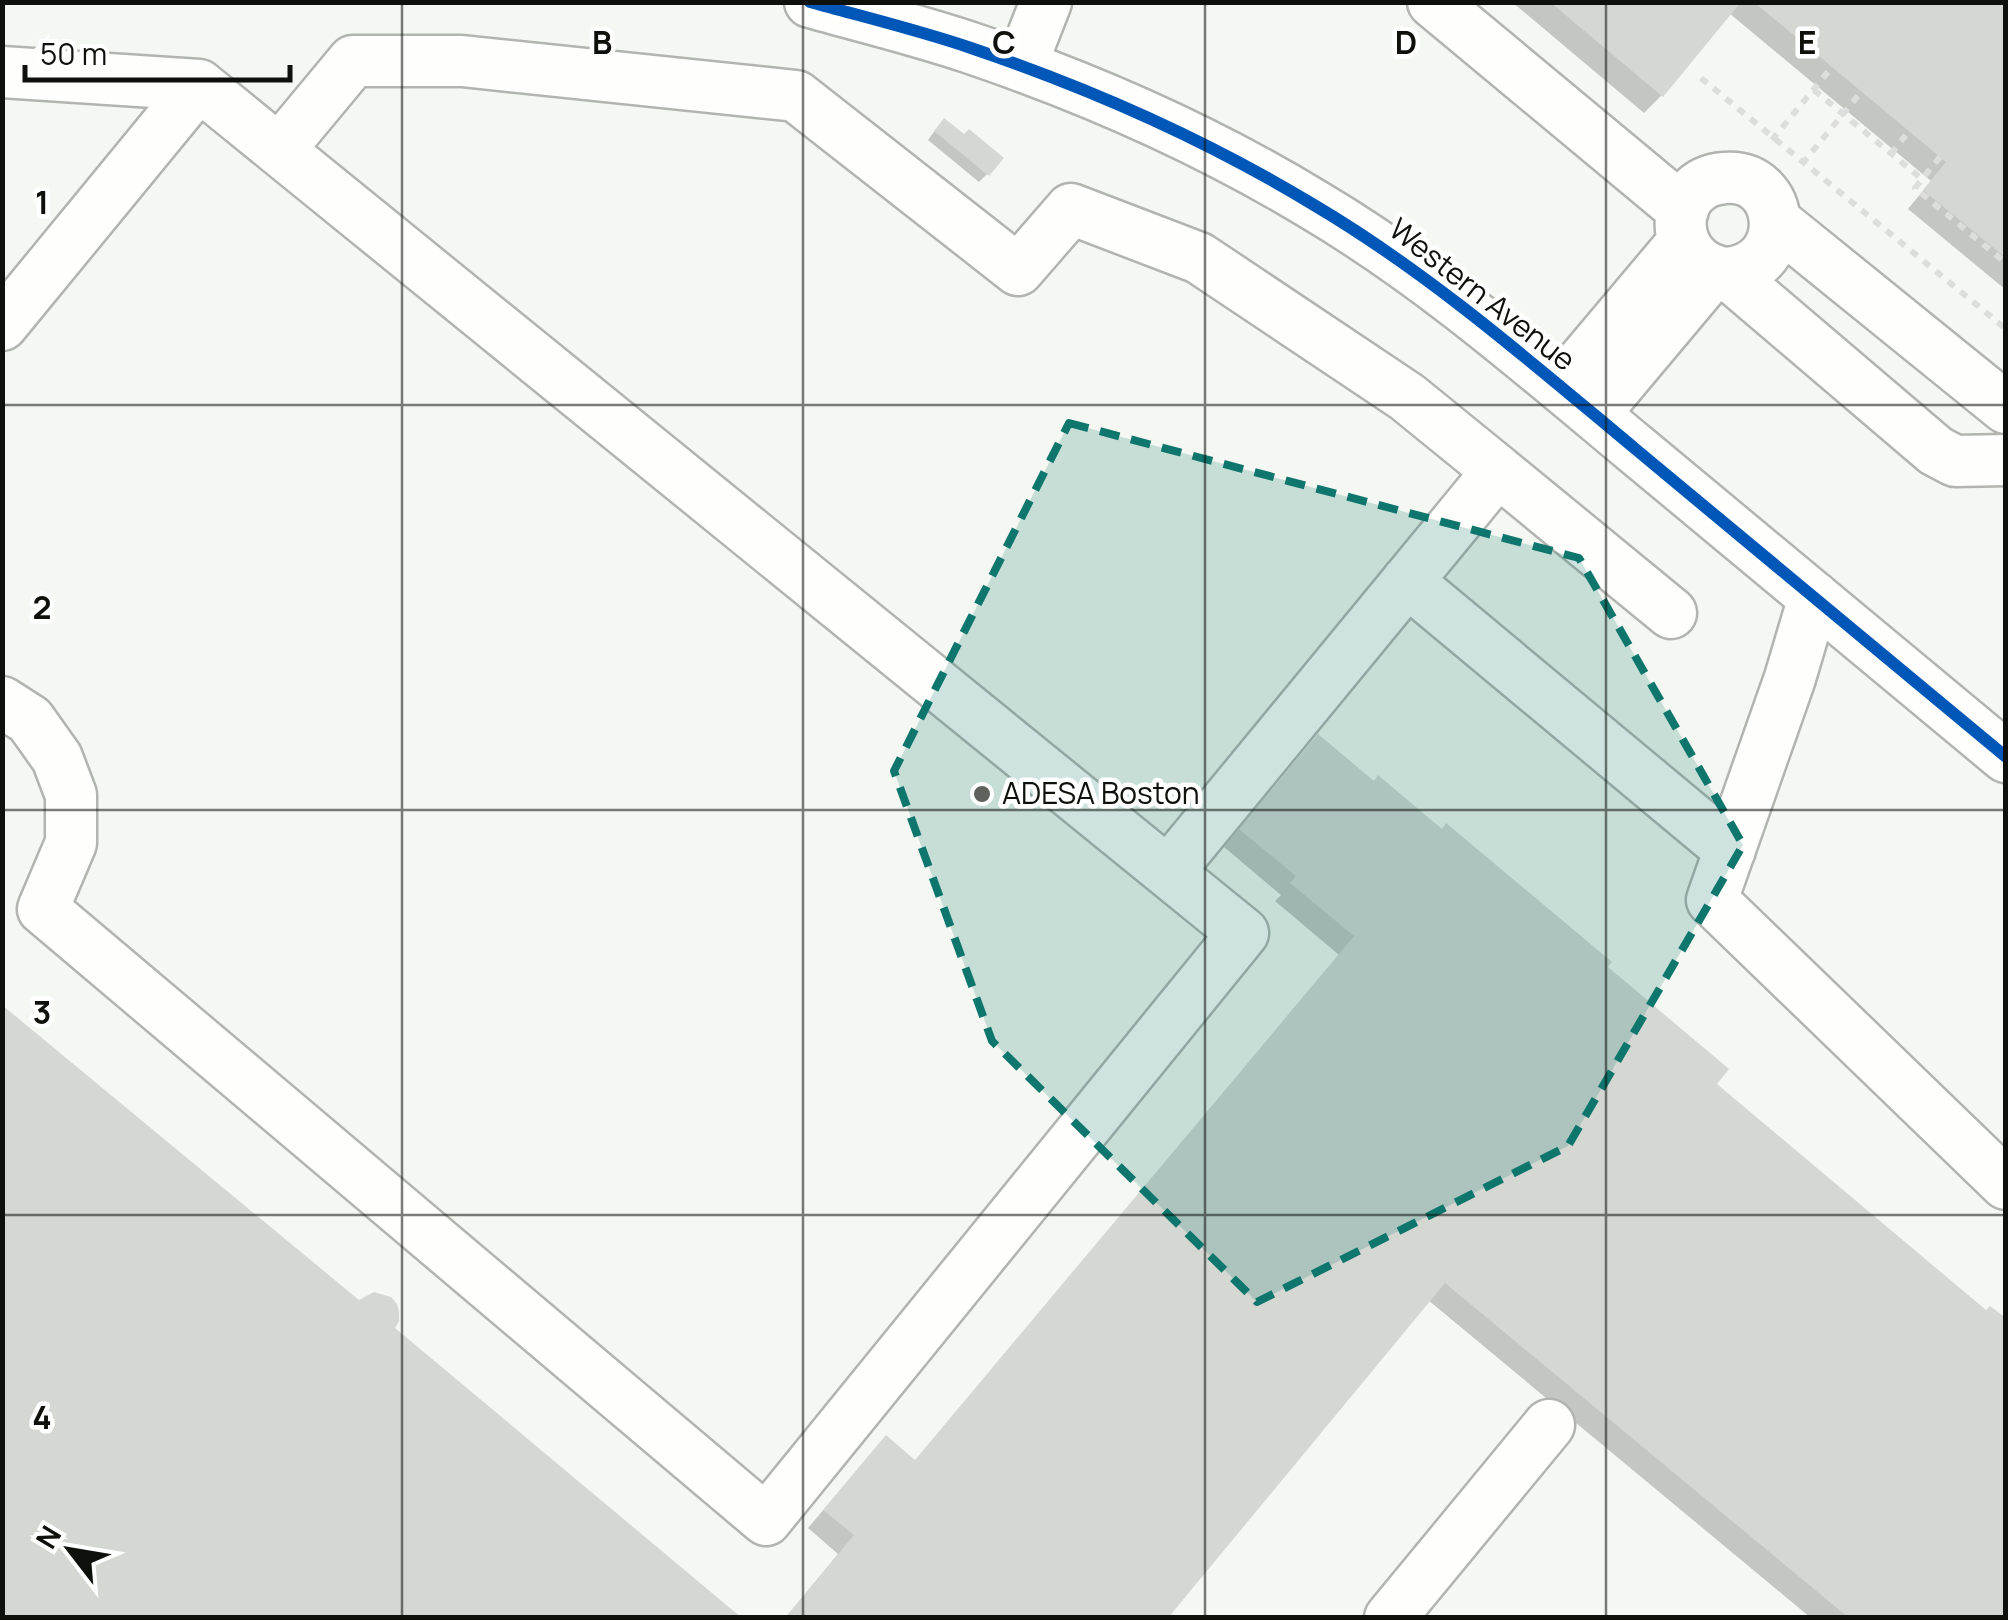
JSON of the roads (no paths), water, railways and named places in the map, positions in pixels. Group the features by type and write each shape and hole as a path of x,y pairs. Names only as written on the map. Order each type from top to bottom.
{"street":[{"path":"1022,66 1046,2"},
{"path":"1432,2 1702,249 1936,452 1954,460 2006,460"},
{"name":"Western Avenue","path":"835,6 1022,66 1169,128 1313,204 1382,248 1577,401 2006,757"},
{"path":"279,150 353,61 462,60 796,96 1018,270 1071,209 1199,258 1408,397 1671,613"},
{"path":"2,72 200,85 1242,932 766,1520 44,909 71,843 71,794 58,758 30,720 2,702"},
{"path":"2,325 200,85"},
{"path":"1702,249 1691,195 1710,181 1722,178 1762,201 2006,408"},
{"path":"1702,249 1746,270 1762,260 1772,244 1762,201"},
{"path":"1577,401 1702,249"},
{"path":"1168,872 1498,472"},
{"path":"1407,581 1730,850"},
{"path":"1814,598 1712,900 2006,1184"},
{"path":"1390,1618 1549,1425"}],"place":[{"name":"ADESA Boston","path":"982,794"}]}
